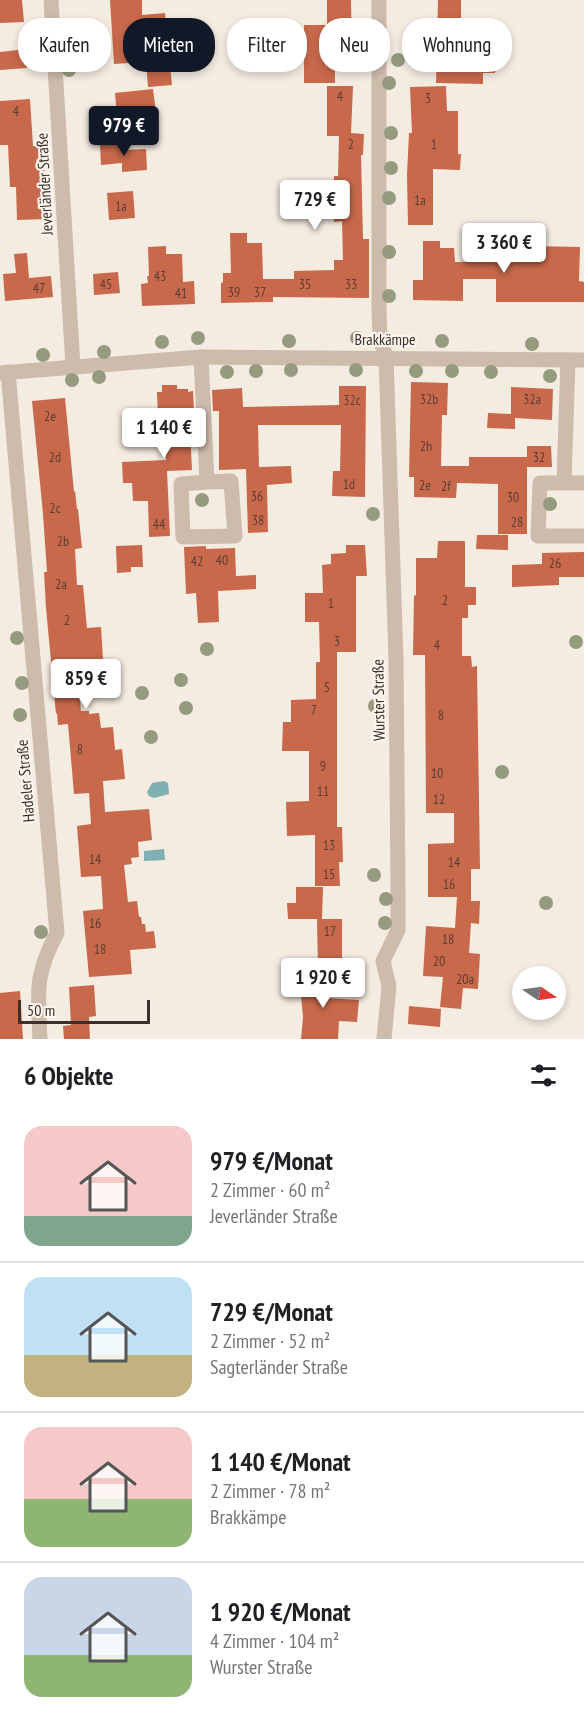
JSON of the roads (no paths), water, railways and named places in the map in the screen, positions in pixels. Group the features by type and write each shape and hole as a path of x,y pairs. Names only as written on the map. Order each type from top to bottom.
{"street":[{"name":"Jeverländer Straße","path":"51,0 73,367"},
{"name":"Wurster Straße","path":"379,0 379,319 380,338 386,357 396,659 398,888 398,930 384,961 389,986 384,1039"},
{"name":"Brakkämpe","path":"4,372 201,357 584,360"},
{"path":"201,357 207,482"},
{"path":"564,482 568,360"},
{"name":"Hadeler Straße","path":"4,372 57,933 45,956 37,984 40,1039"},
{"path":"231,481 235,536 183,537 181,484 207,482 231,481"},
{"path":"584,483 540,483 538,536 584,536"}],"water":[{"path":"164,781 168,783 169,794 154,798 149,796 147,792 152,783"},
{"path":"164,849 165,860 144,861 144,851"}]}
